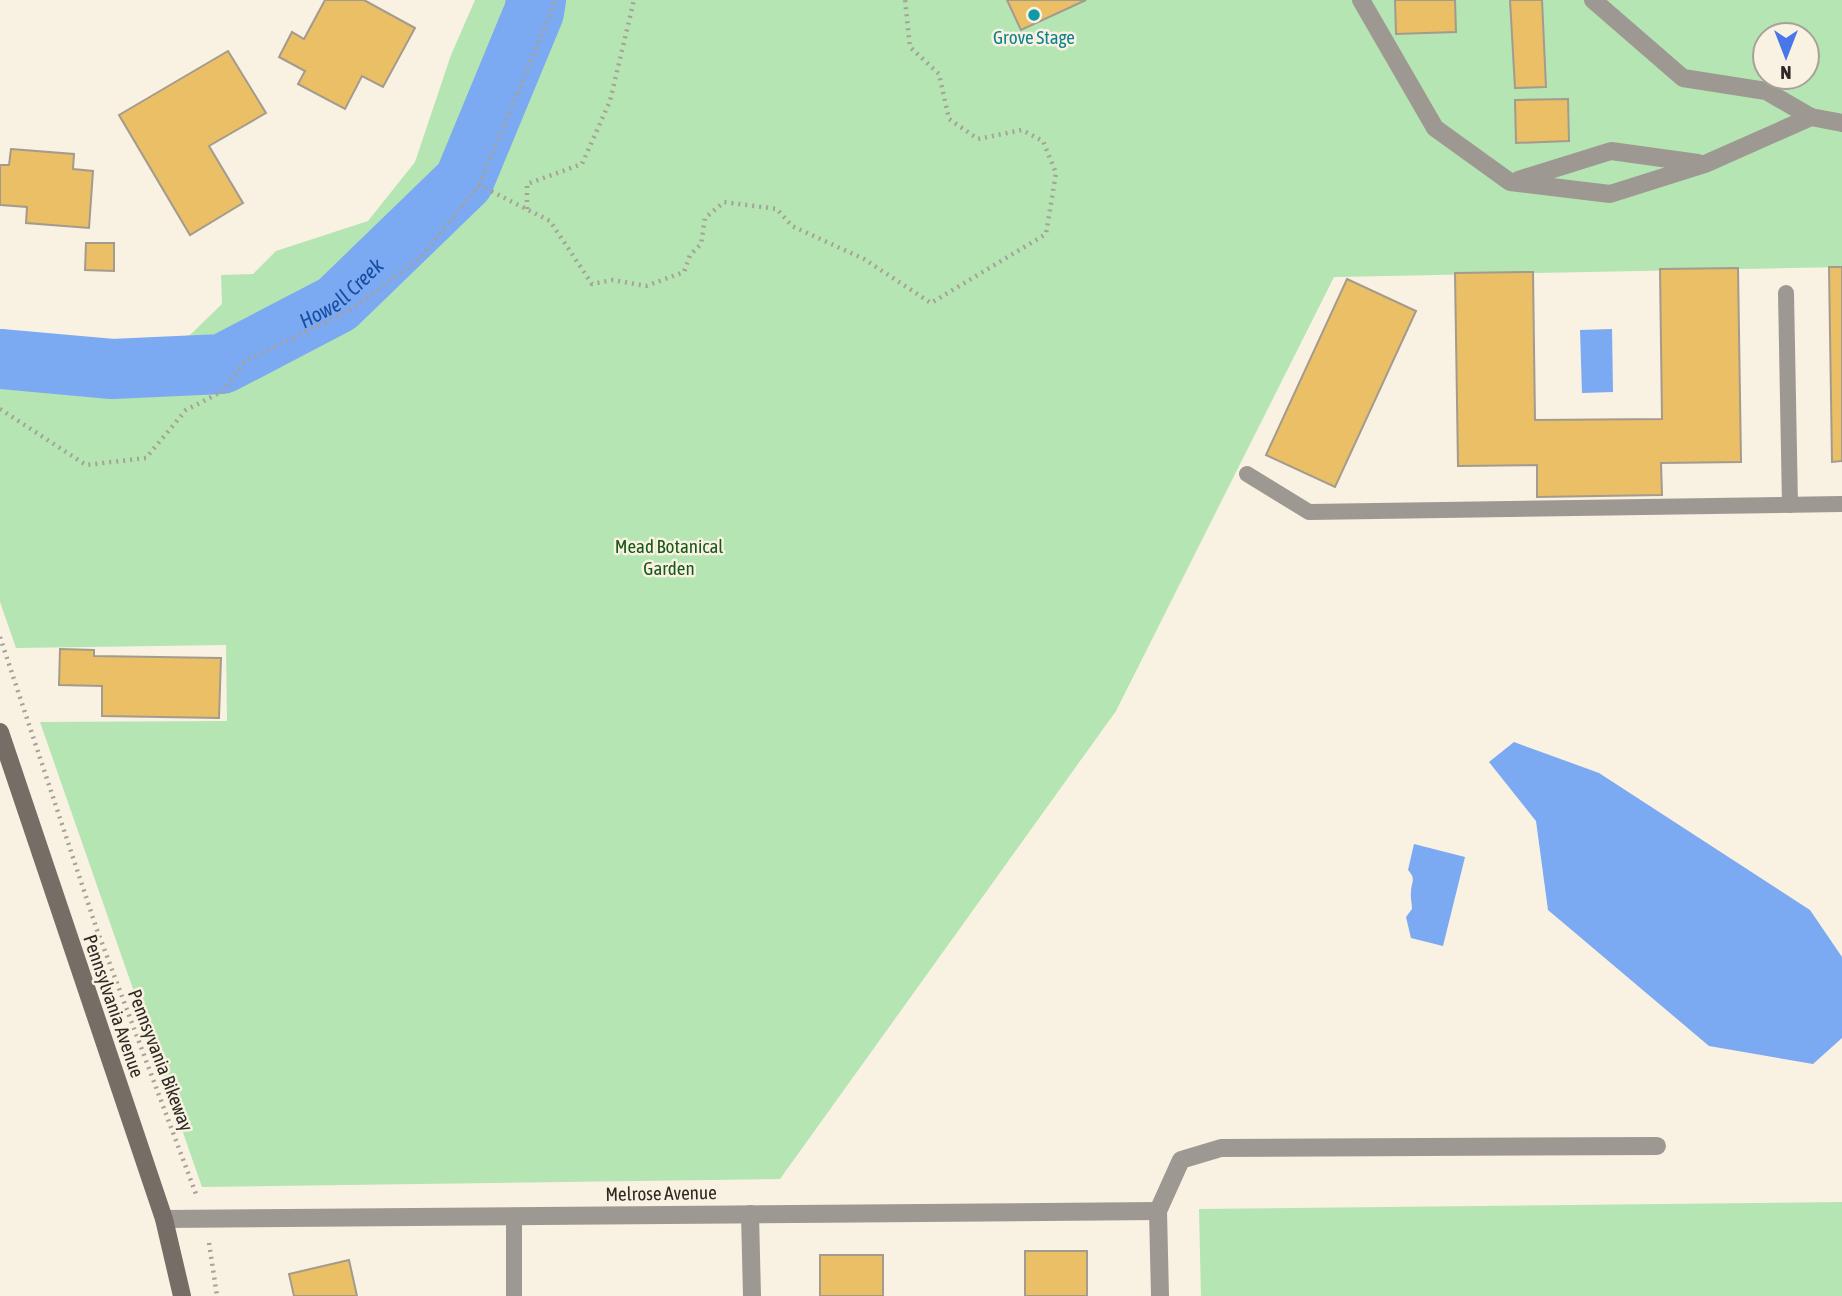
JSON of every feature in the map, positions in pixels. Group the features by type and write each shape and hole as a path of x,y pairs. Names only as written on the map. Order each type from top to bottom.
{"street":[{"path":"1361,0 1435,128 1510,182 1610,194 1705,164 1811,117"},
{"path":"1593,0 1683,78 1766,91 1811,117 1842,123"},
{"path":"1510,182 1611,151 1705,164"},
{"name":"Pennsylvania Avenue","path":"0,732 8,778 164,1219 182,1296"},
{"path":"1160,1296 1158,1211 1181,1160 1222,1148 1657,1146"},
{"name":"Melrose Avenue","path":"164,1219 1158,1211"},
{"path":"750,1214 752,1296"}],"lane":[{"path":"1786,293 1790,505"},
{"path":"1247,474 1309,512 1842,504"},
{"path":"514,1216 514,1296"}],"path":[{"path":"0,409 86,465 146,458 187,410 223,391 244,362 354,308 422,256 479,185 520,83 556,6 556,0"},
{"path":"527,209 527,184 582,164 610,101 634,0"},
{"path":"479,185 551,221 592,284 613,280 646,286 684,272 690,255 701,244 705,218 724,202 776,209 792,226 864,259 931,303 1046,234 1056,173 1043,141 1022,130 978,139 949,119 939,74 910,47 905,0"},
{"name":"Pennsyvania Bikeway","path":"0,637 96,927 205,1219 217,1296"}],"green space":[{"name":"Mead Botanical Garden","path":"475,0 1842,0 1842,267 1334,277 1116,711 780,1179 202,1187 40,722 227,721 226,645 16,648 0,602 0,342 55,354 117,356 190,335 222,304 221,275 253,274 276,251 368,221 415,162 451,55"},
{"path":"1842,1202 1842,1296 1201,1296 1199,1209"}],"water":[{"path":"1612,329 1613,392 1582,393 1580,330"},
{"path":"1514,742 1599,773 1810,910 1842,957 1842,1038 1813,1064 1709,1046 1548,910 1536,821 1489,762"},
{"path":"1414,844 1465,857 1443,946 1411,938 1406,917 1412,909 1413,878 1408,870"}],"building":[{"path":"325,0 364,0 415,28 383,87 362,76 345,109 298,84 305,71 279,57 292,32 304,39"},
{"name":"Grove Stage","path":"1007,0 1086,0 1021,30"},
{"path":"1395,0 1455,0 1456,32 1396,34"},
{"path":"1510,0 1542,0 1546,87 1515,88"},
{"path":"228,51 266,113 209,146 243,203 190,235 119,115"},
{"path":"1568,99 1569,141 1516,143 1515,100"},
{"path":"11,149 74,154 73,169 93,171 89,228 26,223 27,207 0,205 0,165 9,165"},
{"path":"86,243 114,243 114,271 85,270"},
{"path":"1829,267 1842,267 1842,461 1832,462"},
{"path":"1738,268 1741,462 1661,463 1662,495 1537,497 1537,465 1458,466 1455,273 1533,272 1535,420 1662,419 1660,269"},
{"path":"1347,279 1416,311 1335,487 1266,455"},
{"path":"60,649 94,650 94,656 221,658 219,718 102,716 102,686 59,685"},
{"path":"1025,1251 1087,1251 1087,1296 1025,1296"},
{"path":"820,1255 883,1255 883,1296 820,1296"},
{"path":"349,1260 357,1296 294,1296 289,1274"}],"waterway":[{"name":"Howell Creek","path":"0,359 112,369 222,364 337,304 464,181 534,12 536,0"}],"place":[{"name":"Grove Stage","path":"1034,15"}]}
